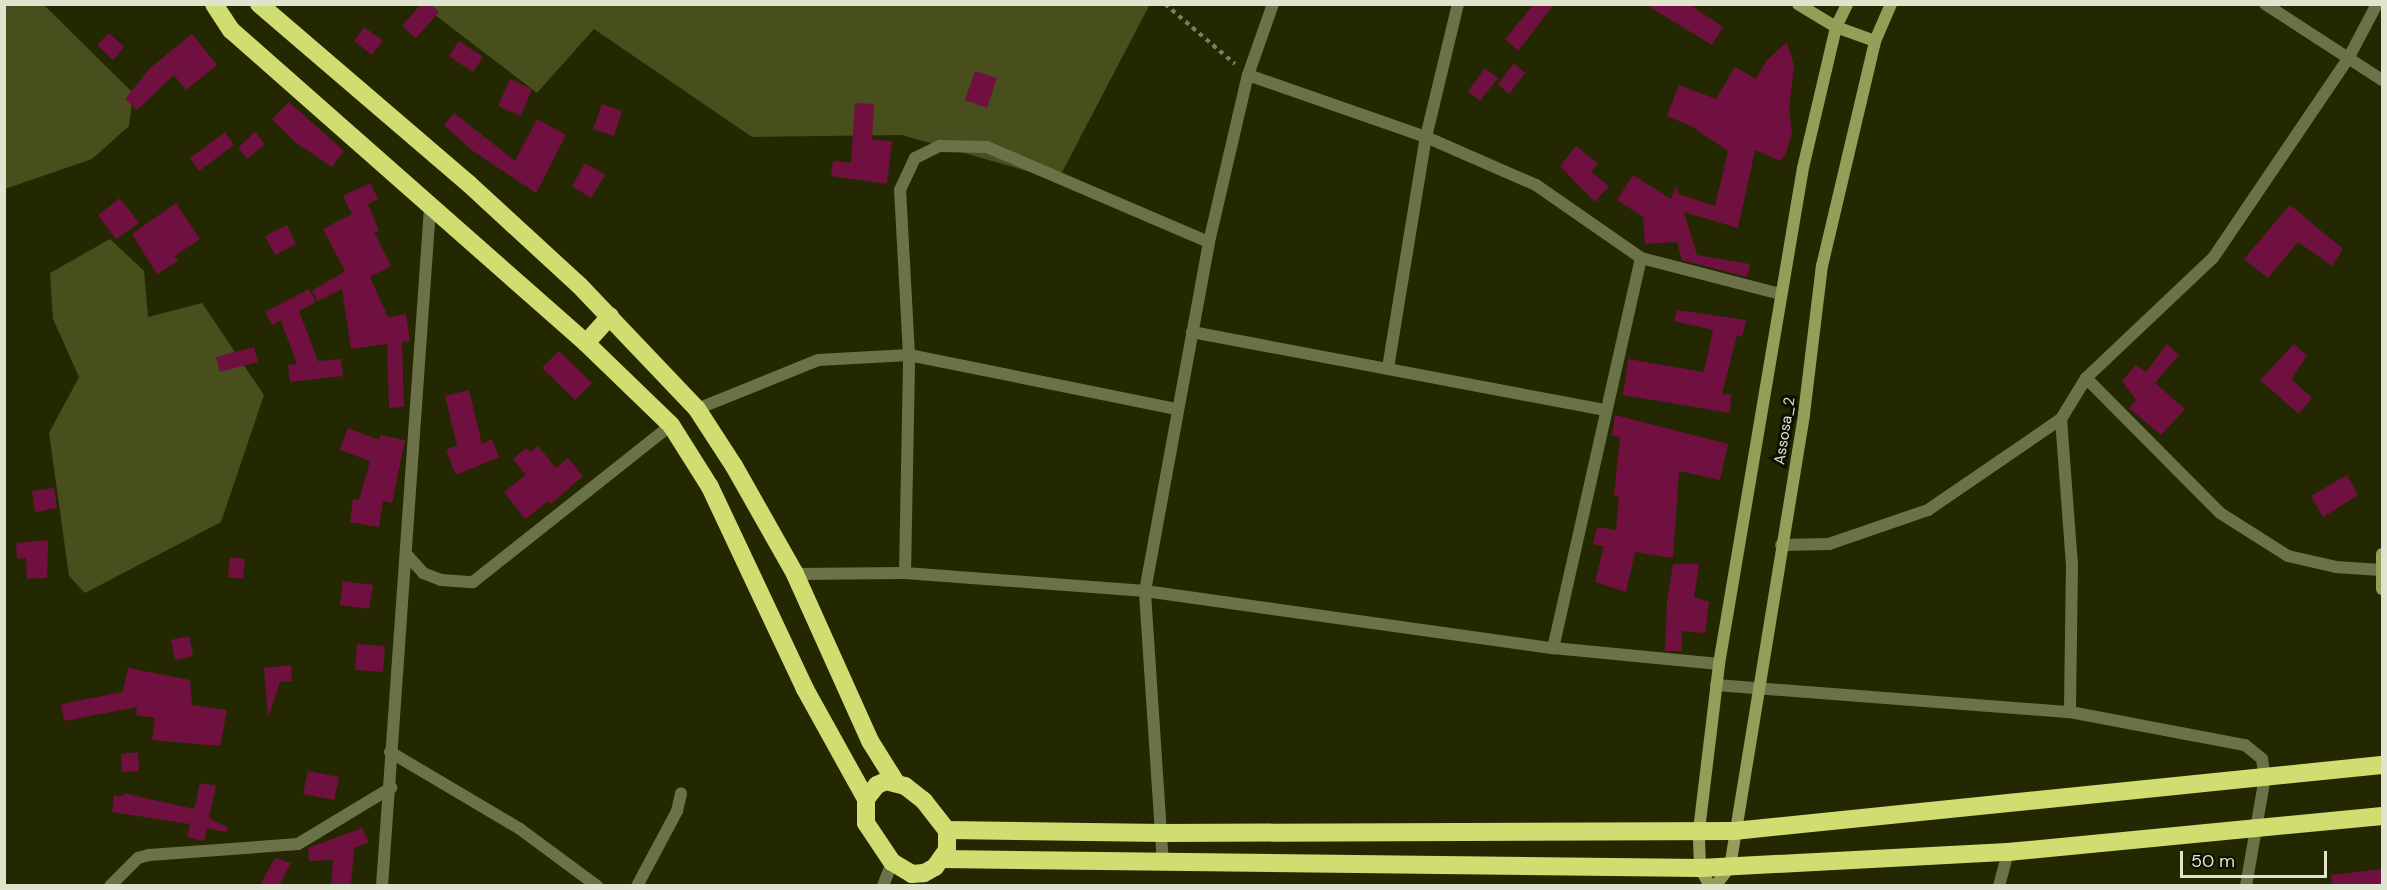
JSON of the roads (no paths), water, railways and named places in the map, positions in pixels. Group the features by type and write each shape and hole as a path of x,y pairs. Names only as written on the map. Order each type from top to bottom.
{"highway":[{"path":"214,4 231,30 429,208 586,343 671,425 710,487 805,688 866,799 866,823 892,862 914,880 924,873 941,859 948,841 947,830 924,801 895,781 870,741 795,574 735,466 697,409 609,316 469,184 259,4"},
{"path":"586,343 609,316"},
{"path":"947,830 1162,833 1734,831 2382,765"},
{"path":"866,799 877,785 895,781"},
{"path":"941,859 1163,864 1700,868 2008,852 2256,826 2382,816"}],"street":[{"path":"1163,864 1144,591 1176,409 1209,242 1248,75 1273,4"},
{"path":"1388,368 1426,137 1458,4"},
{"path":"1798,4 1836,27 1875,41"},
{"name":"Assosa_2","path":"1700,868 1700,830 1716,685 1780,294 1836,27 1847,4"},
{"name":"Assosa_2","path":"1730,867 1734,831 1804,414 1822,266 1875,41 1891,4"},
{"path":"2265,4 2382,80"},
{"path":"1781,545 1829,544 1928,510 2061,419 2086,378 2214,258 2349,57 2377,4"},
{"path":"1248,75 1426,137 1536,184 1641,258 1780,294"},
{"path":"905,573 909,355 900,190 915,158 940,146 987,147 1209,242"},
{"path":"382,885 391,788 390,752 407,555 429,208"},
{"path":"1553,648 1641,258"},
{"path":"1192,332 1606,410"},
{"path":"697,409 818,360 909,355 1176,409"},
{"path":"2086,378 2220,513 2288,555 2336,567 2381,570"},
{"path":"2061,419 2072,564 2070,712"},
{"path":"407,555 423,573 441,580 473,582 671,425"},
{"path":"2382,554 2382,589"},
{"path":"795,574 905,573 1144,591 1553,648 1719,664"},
{"path":"1716,685 2070,712 2245,745 2262,759 2265,777 2246,885"},
{"path":"390,752 520,829 597,885"},
{"path":"110,885 138,858 148,855 298,844 391,788"},
{"path":"637,885 677,811 681,793"},
{"path":"1999,885 2008,852"},
{"path":"883,885 892,862"},
{"path":"1700,868 1713,885 1730,867"}]}
